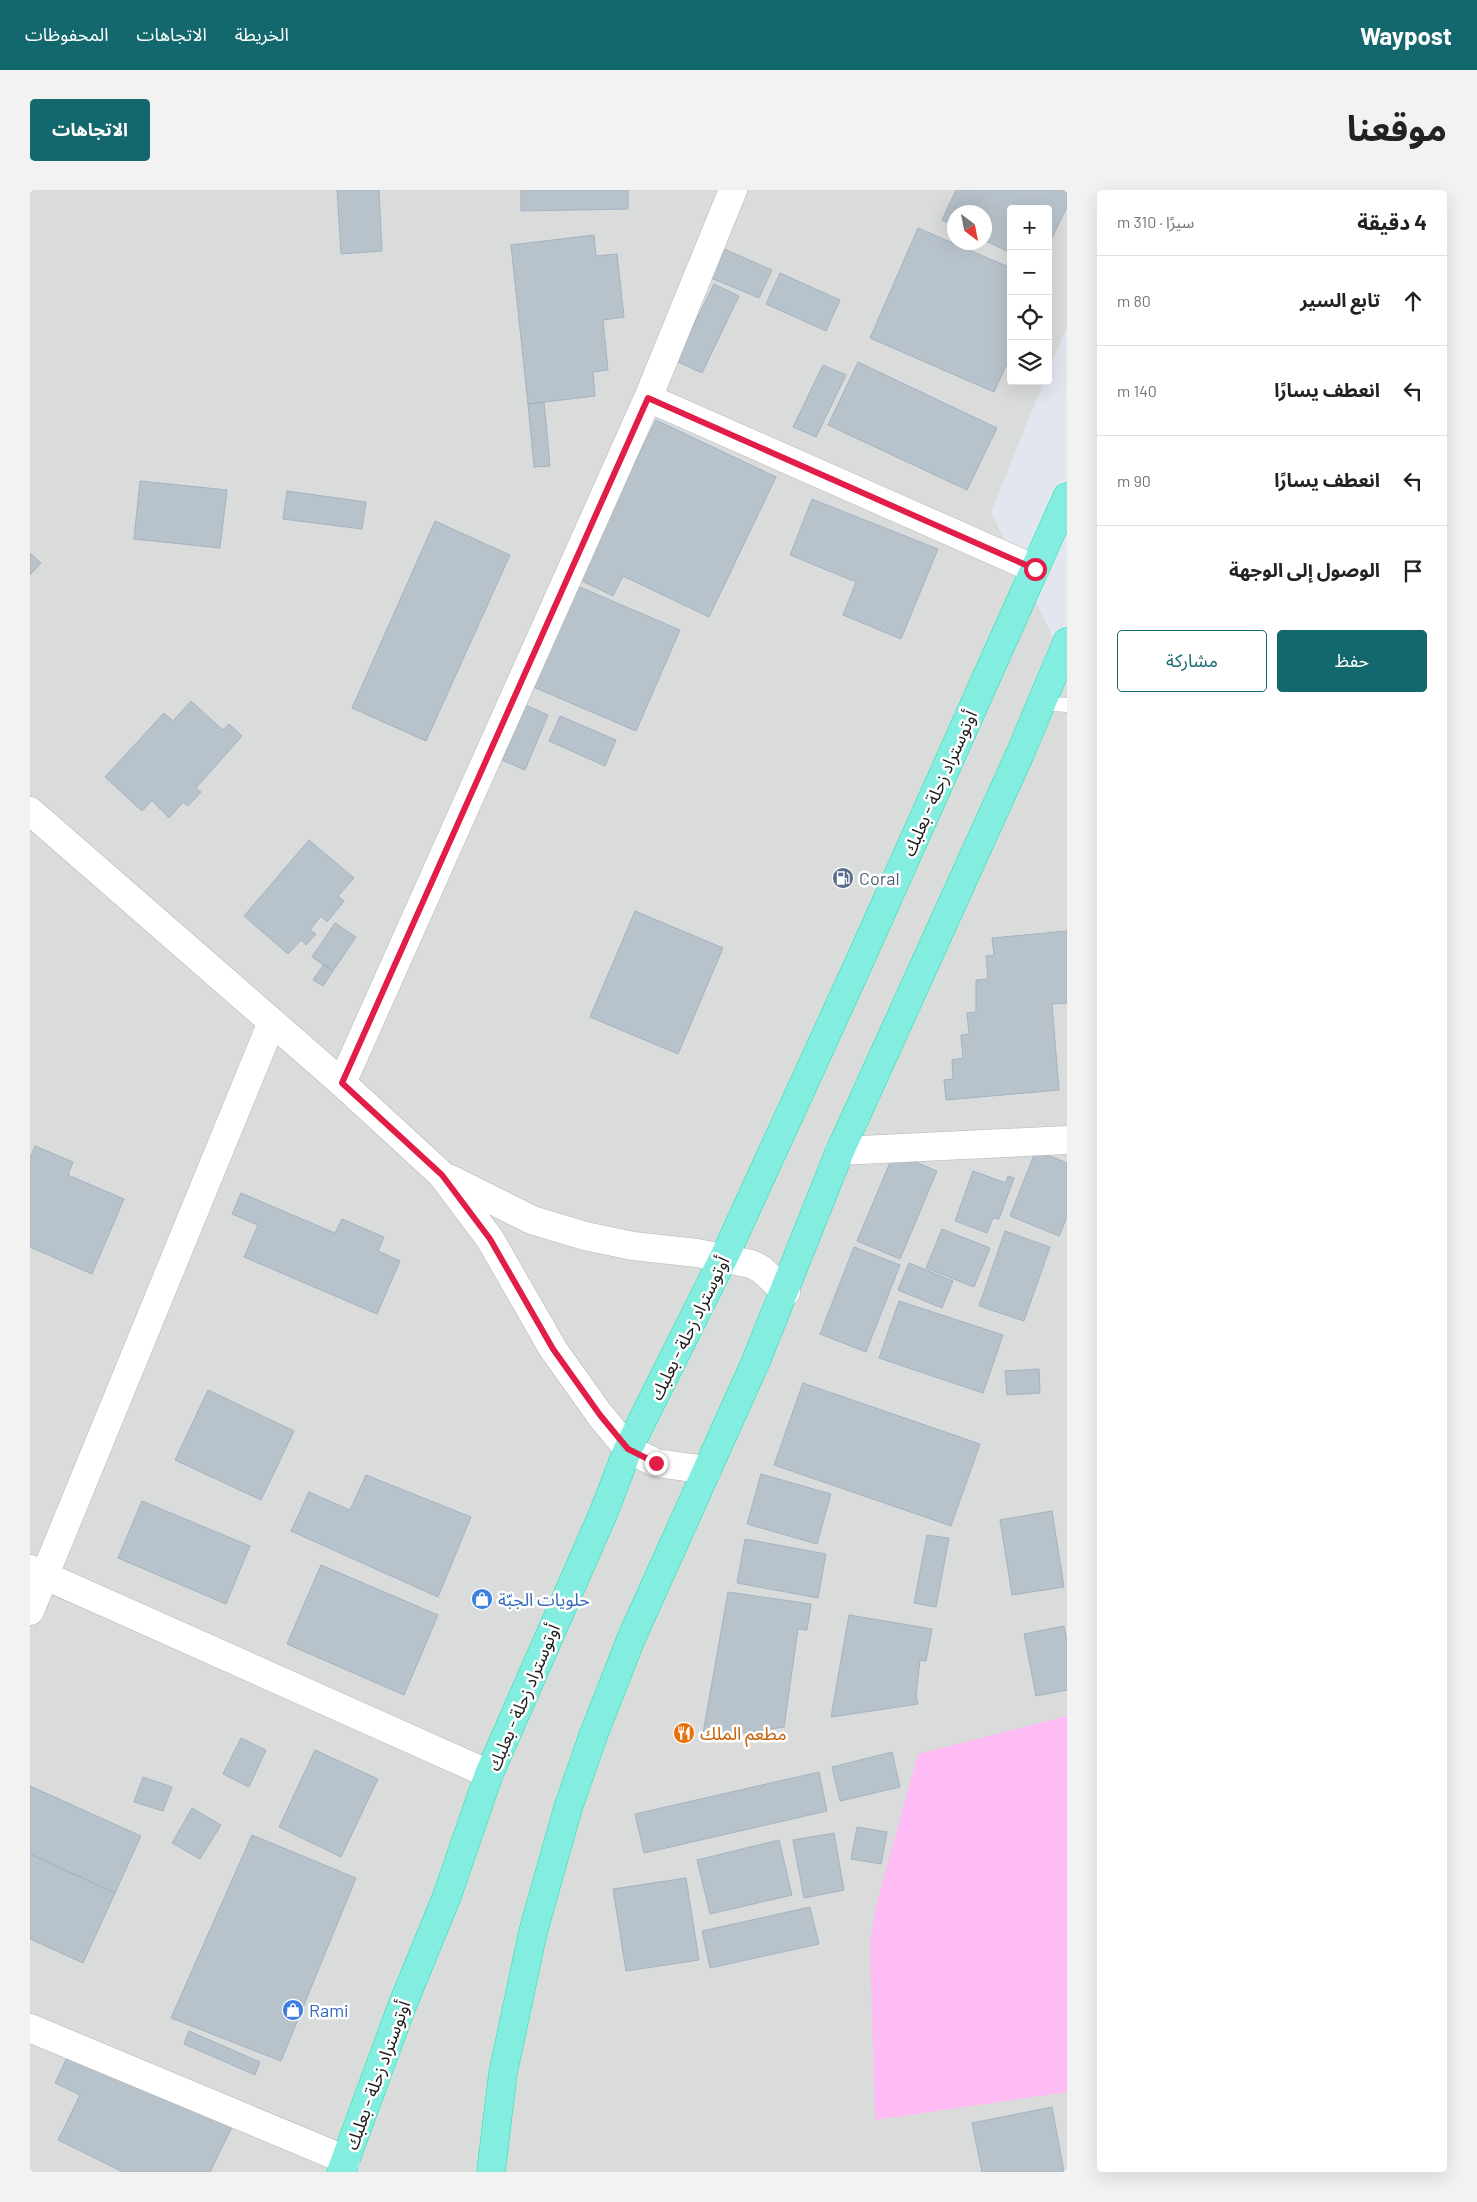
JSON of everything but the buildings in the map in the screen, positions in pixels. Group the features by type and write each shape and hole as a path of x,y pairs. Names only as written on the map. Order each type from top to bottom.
{"highway":[{"name":"أوتوستراد زحلة - بعلبك","path":"343,2166 402,2006 447,1896 489,1774 603,1514 628,1449 722,1259 854,974 1067,497"},
{"path":"491,2172 504,2073 533,1932 568,1808 593,1736 631,1640 786,1292 840,1151 1020,754 1067,642"}],"street":[{"path":"342,1083 648,398 733,190"},
{"path":"648,398 1035,569"},
{"path":"30,811 342,1083 442,1175 490,1239 553,1349 600,1415 628,1449 656,1463 707,1470"},
{"path":"30,1611 37,1572 272,1022"},
{"path":"840,1151 1067,1140"},
{"path":"442,1175 532,1220 585,1236 633,1246 697,1253 751,1264 761,1269 786,1292"},
{"path":"37,1572 489,1774"},
{"path":"30,2028 343,2166"}],"lane":[{"path":"1040,703 1067,705"}],"shaded area":[{"path":"30,190 1067,190 1067,326 1052,362 1052,205 1007,205 1007,385 1042,385 991,512 1067,665 1067,2172 30,2172"},
{"path":"1067,1716 1067,2092 875,2120 870,1940 877,1902 918,1754"}],"place":[{"name":"Coral","path":"843,878"},
{"name":"حلويات الجبّة","path":"482,1599"},
{"name":"مطعم الملك","path":"684,1733"},
{"name":"Rami","path":"293,2010"}],"route":[{"path":"656,1463 628,1449 600,1415 553,1349 490,1239 442,1175 342,1083 648,398 1035,569"}]}
